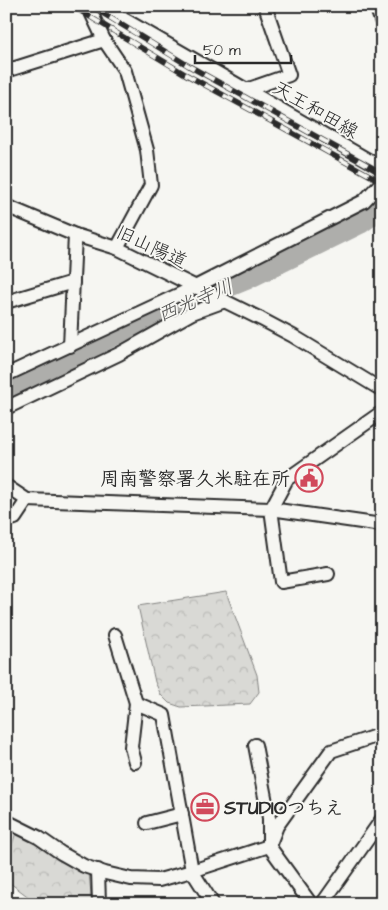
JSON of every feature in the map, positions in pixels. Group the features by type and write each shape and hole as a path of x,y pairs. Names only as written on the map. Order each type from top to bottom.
{"street":[{"path":"88,6 104,40 125,71 147,150 151,185 117,248"},
{"name":"天王和田線","path":"101,6 382,168"},
{"path":"246,90 289,75 265,6"},
{"path":"376,6 382,23"},
{"path":"10,70 104,40"},
{"path":"6,375 194,287 364,201 382,182"},
{"name":"旧山陽道","path":"6,206 75,235 117,248 293,336 382,390"},
{"path":"70,346 75,235"},
{"path":"6,302 73,282"},
{"path":"6,408 119,354 192,313 225,301"},
{"path":"328,574 281,582 271,509 287,479 382,412"},
{"path":"6,486 27,500 271,509 382,525"},
{"path":"6,521 15,518 27,500"},
{"path":"115,635 136,703 132,747 136,762"},
{"path":"136,703 164,715 192,871 213,904"},
{"path":"269,846 277,826 331,751 382,734"},
{"path":"255,745 269,818 269,846 311,904"},
{"path":"147,823 182,814"},
{"path":"322,904 382,819"},
{"path":"6,821 38,837 84,866 131,879 159,880 269,846"},
{"path":"98,870 99,904"}],"green space":[{"path":"226,592 257,675 259,692 250,704 181,707 169,703 161,695 155,682 138,606"},
{"path":"16,832 89,873 92,904 38,904 6,880 9,855"}],"waterway":[{"name":"西光寺川","path":"6,390 127,328 248,278 360,223 382,207"}],"railway":[{"path":"72,6 185,74 382,182"},
{"path":"91,6 189,66 382,173"}],"place":[{"name":"周南警察署久米駐在所","path":"309,478"},
{"name":"STUDIOつちえ","path":"205,807"}]}
